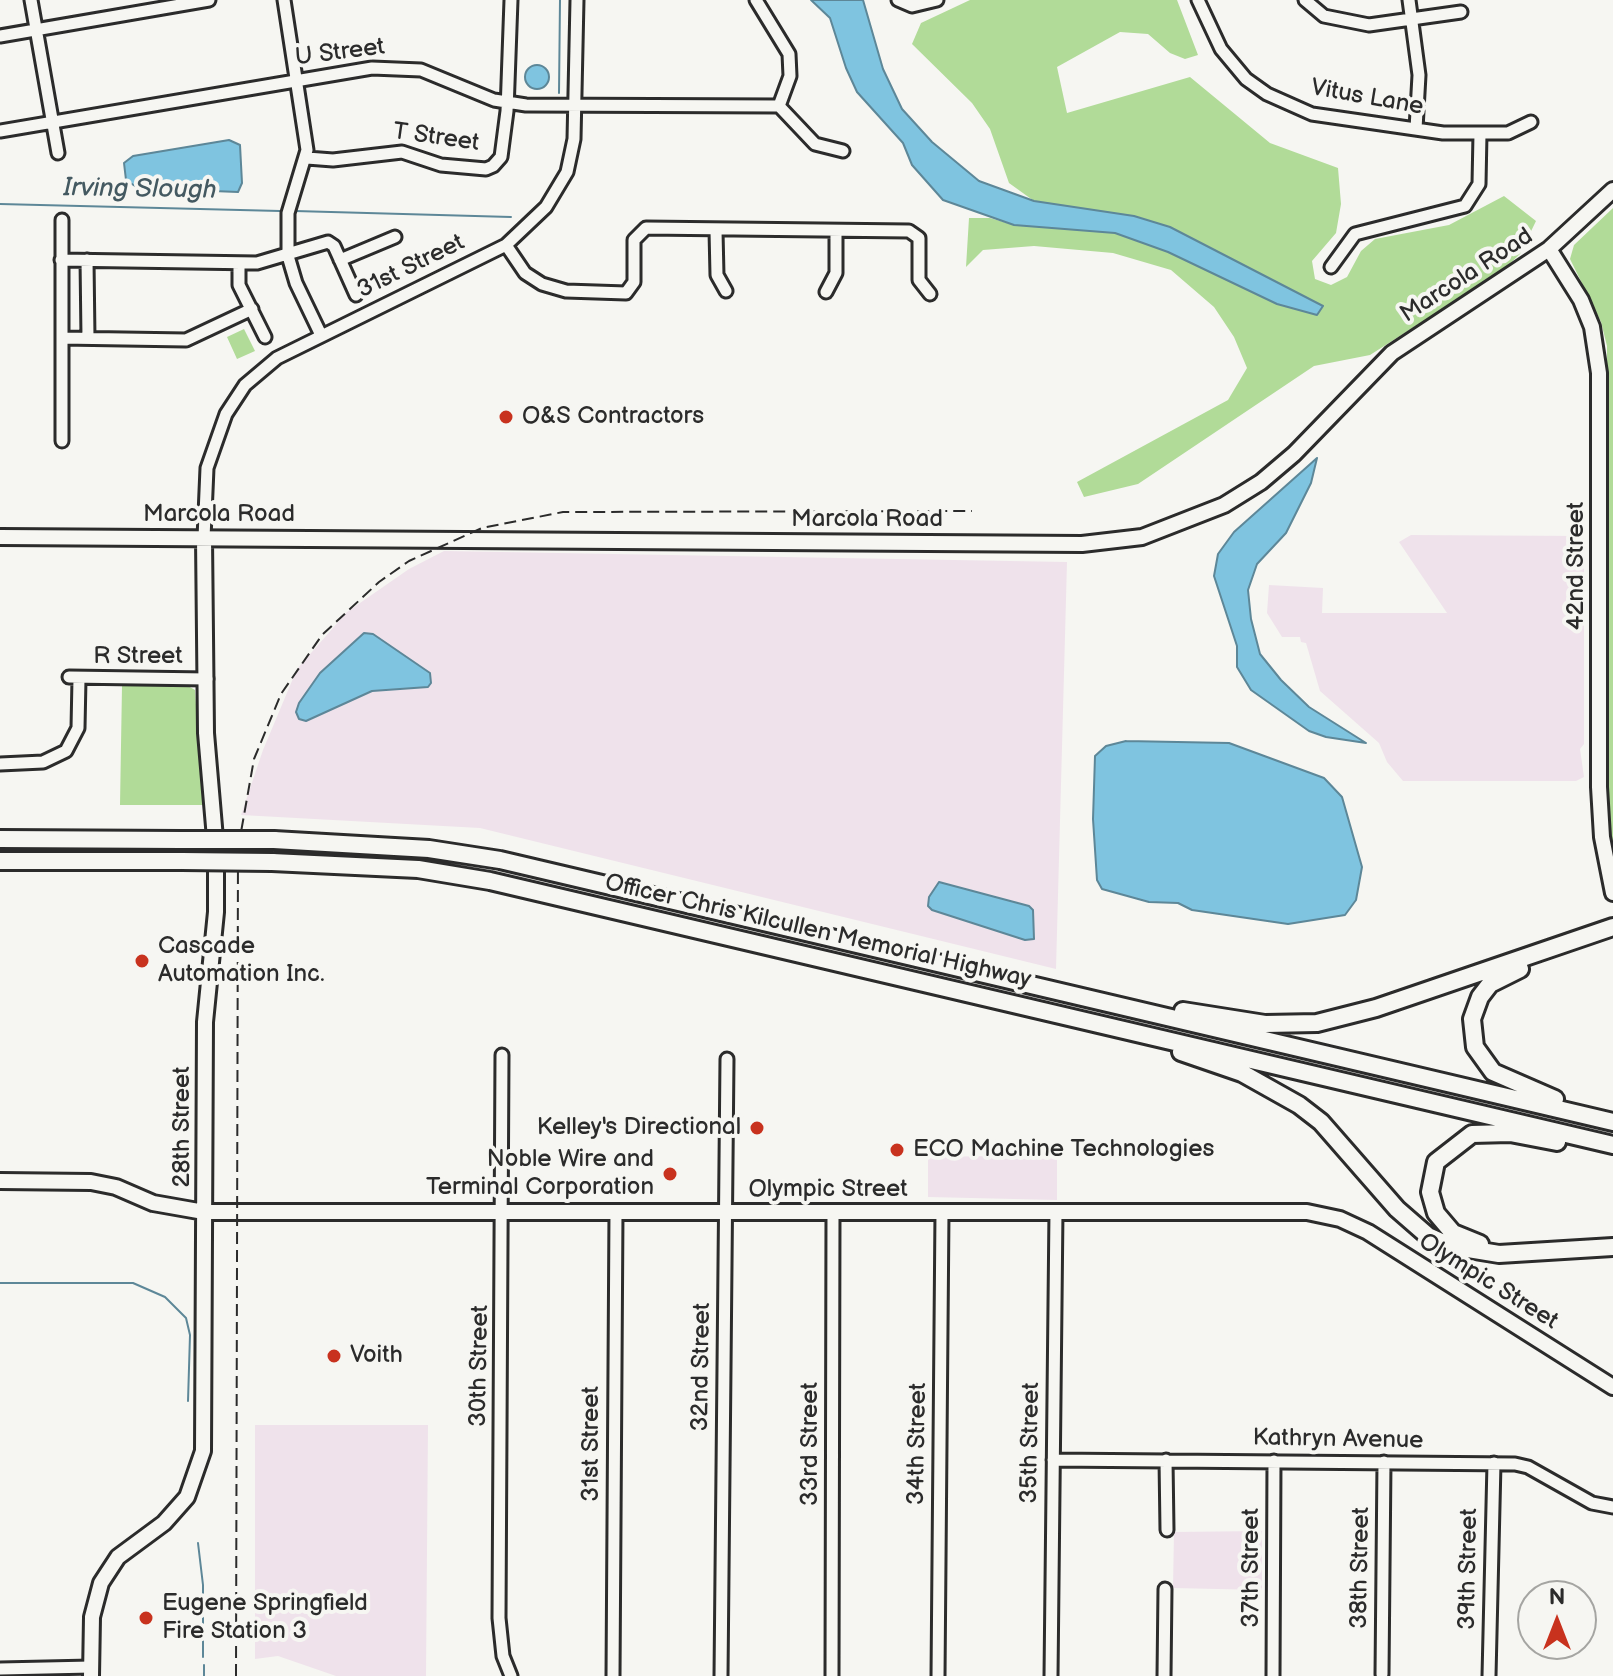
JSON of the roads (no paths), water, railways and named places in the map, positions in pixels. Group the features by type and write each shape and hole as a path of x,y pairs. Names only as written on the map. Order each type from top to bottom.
{"highway":[{"name":"Officer Chris Kilcullen Memorial Highway","path":"0,839 274,840 429,849 500,860 1613,1120"},
{"name":"Officer Chris Kilcullen Memorial Highway","path":"0,861 272,862 418,869 490,881 1613,1145"},
{"path":"1052,990 1265,1024 1317,1023 1376,1008 1613,927"},
{"path":"1613,938 1506,974 1480,997 1471,1032 1475,1047 1493,1072 1511,1083 1613,1120"},
{"path":"1078,1018 1242,1073 1277,1090 1321,1122 1397,1209 1428,1236 1478,1253 1613,1247"},
{"path":"1525,1250 1466,1240 1444,1225 1430,1192 1436,1162 1472,1134 1491,1131 1613,1154"}],"main road":[{"name":"Marcola Road","path":"0,537 1082,544 1142,537 1224,505 1261,482 1294,454 1392,353 1549,249 1613,190"},
{"name":"42nd Street","path":"1549,249 1581,300 1592,327 1599,373 1599,787 1602,837 1613,893"},
{"name":"28th Street","path":"91,1672 92,1617 101,1583 118,1557 176,1511 187,1497 199,1468 204,1430 205,1022 216,912 216,850 206,733 204,538"},
{"name":"Olympic Street","path":"0,1181 91,1182 116,1187 153,1203 204,1212 1289,1211 1340,1219 1368,1232 1613,1387"}],"street":[{"path":"31,0 58,153"},
{"path":"0,36 209,0"},
{"path":"284,0 307,158 288,213 288,256 321,335"},
{"path":"508,102 511,0"},
{"name":"31st Street","path":"204,538 207,468 226,414 245,385 277,358 506,245 538,216 567,172 574,139 577,0"},
{"path":"756,0 789,54 790,76 779,106 815,144 843,151"},
{"path":"898,0 912,6 937,0"},
{"name":"Vitus Lane","path":"1198,0 1209,27 1230,62 1267,94 1312,114 1416,129 1480,134 1508,133 1531,122"},
{"path":"1305,0 1324,16 1369,25 1461,12"},
{"path":"1409,0 1419,75 1416,129"},
{"name":"U Street","path":"0,131 372,68 413,69 444,77 494,100 508,102 576,107 779,106"},
{"name":"T Street","path":"307,158 333,160 402,152 441,165 486,169 501,157 508,102"},
{"path":"1331,267 1346,241 1355,234 1465,206 1479,184 1480,134"},
{"path":"62,220 62,441"},
{"path":"506,245 525,273 542,284 590,292 630,291 634,282 634,240 640,230 915,233 920,243 919,280 930,294"},
{"path":"716,231 717,275 726,291"},
{"path":"826,292 836,273 836,231"},
{"path":"340,260 395,237"},
{"path":"61,260 257,263 328,242 356,295"},
{"path":"87,260 88,338"},
{"path":"239,263 239,285 265,337"},
{"path":"62,338 186,340 252,309"},
{"name":"R Street","path":"0,764 43,762 66,751 78,728 74,678 207,679"},
{"name":"30th Street","path":"502,1055 499,1618 503,1656 511,1676"},
{"name":"32nd Street","path":"721,1676 727,1059"},
{"name":"35th Street","path":"1051,1676 1056,1211"},
{"name":"31st Street","path":"613,1676 616,1212"},
{"name":"33rd Street","path":"832,1676 833,1212"},
{"name":"34th Street","path":"938,1676 942,1212"},
{"name":"Kathryn Avenue","path":"1053,1460 1494,1463 1528,1467 1592,1503 1613,1507"},
{"path":"1166,1460 1167,1530"},
{"name":"37th Street","path":"1273,1676 1274,1461"},
{"name":"38th Street","path":"1382,1674 1384,1462"},
{"name":"39th Street","path":"1489,1676 1494,1463"},
{"path":"1164,1676 1165,1589"},
{"path":"0,1669 91,1672"}],"water":[{"path":"811,0 863,0 883,69 902,109 932,142 979,181 1034,201 1134,216 1170,227 1323,306 1317,315 1277,304 1168,252 1115,233 1014,225 943,200 912,165 903,143 857,92 830,18"},
{"path":"537,65 546,68 549,77 546,86 537,89 528,86 525,77 528,68"},
{"path":"229,140 240,145 242,183 238,192 138,188 126,180 124,163 133,156"},
{"path":"1317,458 1311,483 1286,533 1257,564 1248,590 1251,619 1260,654 1281,680 1309,707 1366,743 1309,731 1251,690 1237,667 1237,646 1214,576 1218,554 1234,532"},
{"path":"364,633 373,634 430,673 431,683 428,687 372,691 306,721 299,719 296,712 299,703 320,673"},
{"path":"1126,741 1229,743 1324,778 1342,797 1362,867 1356,900 1345,915 1288,924 1192,910 1178,903 1149,902 1102,889 1097,880 1093,819 1095,756 1106,746"},
{"path":"939,882 1029,906 1033,910 1034,939 1025,940 932,910 928,906 929,897"}],"waterway":[{"path":"559,93 560,0"},
{"name":"Irving Slough","path":"0,204 280,211"},
{"name":"Irving Slough","path":"295,211 511,217"},
{"path":"0,1283 133,1283 165,1297 186,1318 190,1335 188,1401"},
{"path":"198,1543 203,1585 203,1657"},
{"path":"204,1665 204,1676"}],"railway":[{"path":"236,1676 238,849 254,759 281,694 322,635 379,582 409,561 482,528 563,512 972,511"}],"place":[{"name":"O&S Contractors","path":"506,417"},
{"name":"Cascade Automation Inc.","path":"142,961"},
{"name":"Kelley's Directional","path":"757,1128"},
{"name":"ECO Machine Technologies","path":"897,1150"},
{"name":"Noble Wire and Terminal Corporation","path":"670,1174"},
{"name":"Voith","path":"334,1356"},
{"name":"Eugene Springfield Fire Station 3","path":"146,1618"}]}
